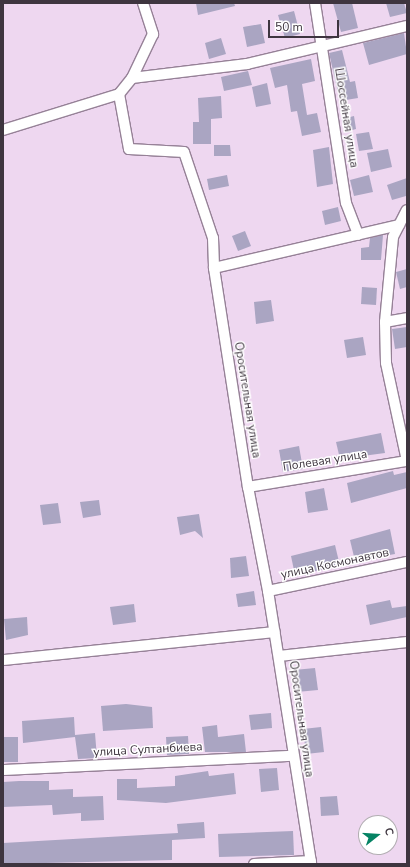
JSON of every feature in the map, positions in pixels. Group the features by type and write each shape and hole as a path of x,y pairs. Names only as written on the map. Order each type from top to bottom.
{"street":[{"path":"3,130 119,94 132,78 153,34 143,3"},
{"name":"Шоссейная улица","path":"314,3 346,203 358,235"},
{"path":"132,78 247,64 322,48 407,26"},
{"name":"Оросительная улица","path":"119,94 129,150 184,152 213,238 214,268 248,487 275,632 293,756 311,862"},
{"path":"407,210 393,237 384,322 386,363 407,461"},
{"path":"214,268 399,225"},
{"path":"384,322 407,318"},
{"name":"Полевая улица","path":"248,487 407,461"},
{"name":"улица Космонавтов","path":"268,591 407,562"},
{"path":"3,660 275,632"},
{"path":"279,656 407,642"},
{"name":"улица Султанбиева","path":"3,770 293,756"},
{"path":"254,864 311,862"}],"building":[{"path":"196,3 234,3 235,6 198,15"},
{"path":"333,3 352,3 358,28 341,32"},
{"path":"386,3 404,3 407,13 390,17"},
{"path":"294,11 300,34 285,38 278,15"},
{"path":"261,24 265,43 247,47 243,27"},
{"path":"404,33 407,54 369,65 363,43"},
{"path":"221,38 226,54 209,59 205,43"},
{"path":"342,50 350,82 355,81 358,98 340,101 329,53"},
{"path":"311,59 315,81 302,84 307,115 317,113 321,132 302,136 297,111 291,112 287,85 275,88 270,68"},
{"path":"248,71 252,85 224,91 221,77"},
{"path":"267,83 271,104 256,107 252,87"},
{"path":"221,96 222,118 211,119 211,144 193,144 193,122 199,122 198,98"},
{"path":"354,116 356,129 345,132 342,119"},
{"path":"369,132 373,149 359,151 356,134"},
{"path":"214,145 230,145 231,156 214,156"},
{"path":"329,147 333,184 317,187 313,150"},
{"path":"388,149 392,167 371,172 367,153"},
{"path":"227,175 229,186 209,190 207,179"},
{"path":"369,175 373,192 354,196 350,180"},
{"path":"407,178 406,196 392,200 387,185"},
{"path":"338,207 341,221 325,225 322,211"},
{"path":"245,231 251,246 238,251 232,236"},
{"path":"383,235 381,260 361,260 361,248 369,247 370,238"},
{"path":"407,269 407,287 400,289 396,272"},
{"path":"362,287 377,288 376,305 361,304"},
{"path":"271,300 274,321 256,324 254,302"},
{"path":"407,327 407,347 395,349 392,329"},
{"path":"363,337 366,355 347,358 344,340"},
{"path":"381,433 385,453 340,459 336,442"},
{"path":"299,446 303,469 283,472 279,450"},
{"path":"393,471 394,475 407,472 407,488 351,503 347,483"},
{"path":"324,488 328,510 308,513 305,492"},
{"path":"99,500 101,515 83,518 80,502"},
{"path":"58,503 61,523 43,525 40,505"},
{"path":"199,514 203,538 195,531 180,535 177,517"},
{"path":"390,529 395,554 355,561 350,540"},
{"path":"335,545 340,566 295,575 291,556"},
{"path":"246,556 249,576 231,578 230,558"},
{"path":"254,591 256,605 238,607 236,594"},
{"path":"390,600 392,608 407,606 407,617 370,625 366,605"},
{"path":"134,604 136,622 113,625 110,607"},
{"path":"27,617 28,635 6,640 4,619"},
{"path":"315,668 318,690 297,692 294,670"},
{"path":"126,704 152,707 153,728 103,731 101,706"},
{"path":"271,713 272,728 251,730 249,715"},
{"path":"74,717 75,735 95,733 97,758 78,759 75,737 23,743 22,721"},
{"path":"217,725 218,737 244,734 246,752 205,752 202,727"},
{"path":"321,727 324,752 306,754 303,729"},
{"path":"188,736 189,754 167,755 166,737"},
{"path":"3,737 18,737 18,762 3,762"},
{"path":"277,768 279,790 261,792 259,769"},
{"path":"208,771 209,776 234,773 236,794 166,803 117,800 117,779 137,779 137,788 175,786 175,776"},
{"path":"49,781 49,790 73,789 73,797 103,796 104,820 81,821 81,813 53,815 52,805 3,807 3,782"},
{"path":"337,796 339,815 321,816 320,797"},
{"path":"204,822 205,838 172,840 172,860 3,864 3,843 178,833 177,824"},
{"path":"293,831 294,855 219,857 218,834"}]}
